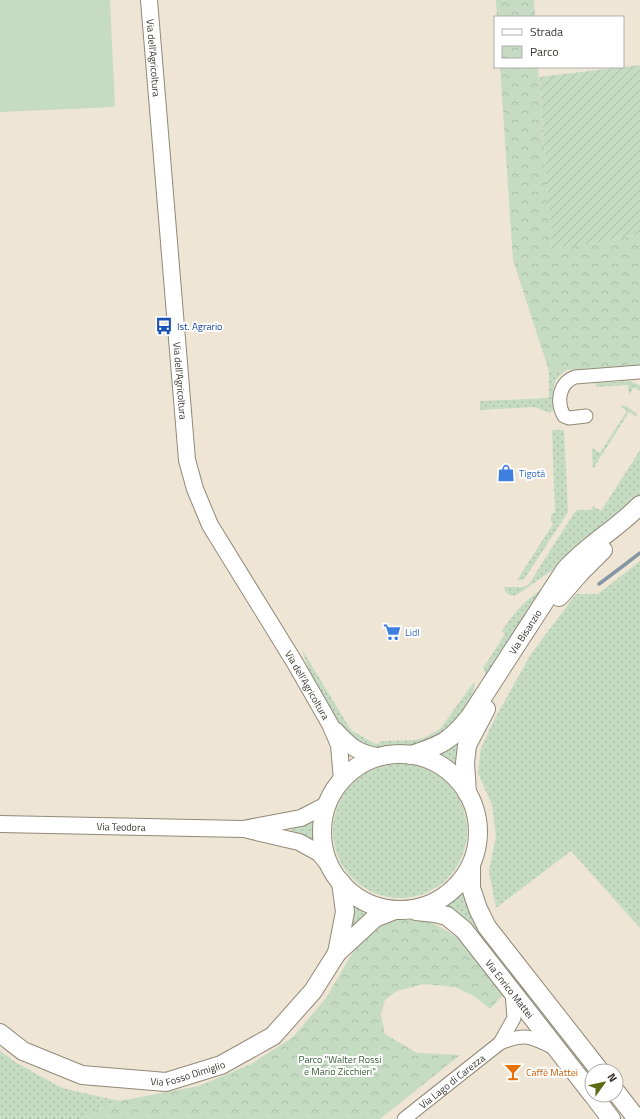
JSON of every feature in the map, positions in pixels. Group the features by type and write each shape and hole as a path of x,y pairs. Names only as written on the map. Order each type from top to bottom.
{"main road":[{"name":"Via Bisanzio","path":"411,755 434,748 451,738 460,729 471,715 533,617 565,570 574,559 631,514 640,505"},
{"name":"Via Bisanzio","path":"467,793 465,763 467,745 490,704 542,622 566,588 594,558 640,517"},
{"name":"Via Fosso Dimiglio","path":"337,953 345,912 336,875 326,853 323,837 324,820 328,804 334,791 342,780 357,768 374,759 392,754 411,755"},
{"path":"411,755 429,760 446,768 459,781 472,800 478,822 477,845 471,866"},
{"name":"Via Fosso Dimiglio","path":"0,1033 23,1051 82,1075 166,1082 221,1065 273,1036 313,991 337,953 375,918 402,910 435,903 456,888 471,866"},
{"name":"Via Enrico Mattei","path":"471,866 471,888 478,909 487,927 594,1063"},
{"name":"Via Enrico Mattei","path":"336,875 356,896 374,906 435,913 446,916 464,930 584,1084"},
{"path":"624,1102 637,1119"},
{"name":"Via Enrico Mattei","path":"598,1103 611,1119"}],"street":[{"name":"Via dell'Agricoltura","path":"149,0 187,460 195,489 210,525 295,663 330,724 339,745 342,780"},
{"path":"586,416 569,418 564,416 560,401 561,390 565,383 576,377 640,372"},
{"path":"626,374 640,378"},
{"name":"Via dell'Agricoltura","path":"330,724 353,748 365,754 381,757"},
{"name":"Via Teodora","path":"0,824 243,828 301,818 328,804"},
{"name":"Via Teodora","path":"243,828 299,842 319,853 336,875"},
{"name":"Via Lago di Carezza","path":"500,1043 514,1018 512,992"},
{"name":"Via Lago di Carezza","path":"404,1119 500,1043 516,1037 530,1037 558,1050"}],"green space":[{"path":"0,0 110,0 115,107 0,112"},
{"path":"496,0 534,0 535,16 497,16"},
{"path":"640,65 640,234 552,249 539,77"},
{"path":"500,68 538,68 552,249 640,234 640,365 549,371 513,260"},
{"path":"567,370 561,374 555,383 554,410 550,413 535,407 480,410 480,401 549,398 549,371"},
{"path":"628,381 640,385 640,391 634,387 629,395 628,385 596,387 595,383"},
{"path":"626,406 637,414 637,417 629,412 593,469 592,448 600,453 627,411 621,407"},
{"path":"552,430 564,430 568,512 525,578 517,580 553,524 551,515 555,512"},
{"path":"640,450 640,498 570,558 518,594 514,596 507,593 504,587 523,587 529,584 576,510 592,510 593,506 601,511"},
{"path":"640,561 640,928 571,851 496,908 489,871 496,836 492,805 478,773 481,748 494,720 531,654 576,594 598,594"},
{"path":"541,589 543,589 487,677 483,668 505,634 502,631 519,608"},
{"path":"301,648 351,730 376,744 383,741 414,740 424,738 440,729 474,682 475,684 470,706 455,727 414,747 395,747 378,750 362,747 339,724 311,675"},
{"path":"459,739 458,764 456,766 439,753"},
{"path":"407,764 432,772 443,779 452,788 462,805 466,818 466,844 462,857 452,874 443,883 426,893 413,897 393,898 368,890 357,883 348,874 338,857 334,844 333,824 341,799 348,788 357,779 374,769 387,765"},
{"path":"314,819 315,841 290,830"},
{"path":"465,888 586,1063 584,1063 584,1073 457,913 441,904"},
{"path":"348,895 355,901 377,910 348,935"},
{"name":"Parco \"Walter Rossi e Mario Zicchieri\"","path":"406,917 427,920 449,932 463,942 504,994 490,1009 474,996 455,987 424,984 397,991 385,1000 381,1014 385,1034 417,1053 460,1055 380,1119 82,1119 95,1111 119,1101 199,1086 251,1064 293,1037 326,998 362,939 382,925"},
{"path":"0,1051 15,1062 62,1088 119,1101 95,1111 82,1119 0,1119"}],"waterway":[{"path":"599,584 640,553"}],"place":[{"name":"Ist. Agrario","path":"164,326"},
{"name":"Tigotà","path":"506,473"},
{"name":"Lidl","path":"392,632"},
{"name":"Caffè Mattei","path":"513,1072"}]}
